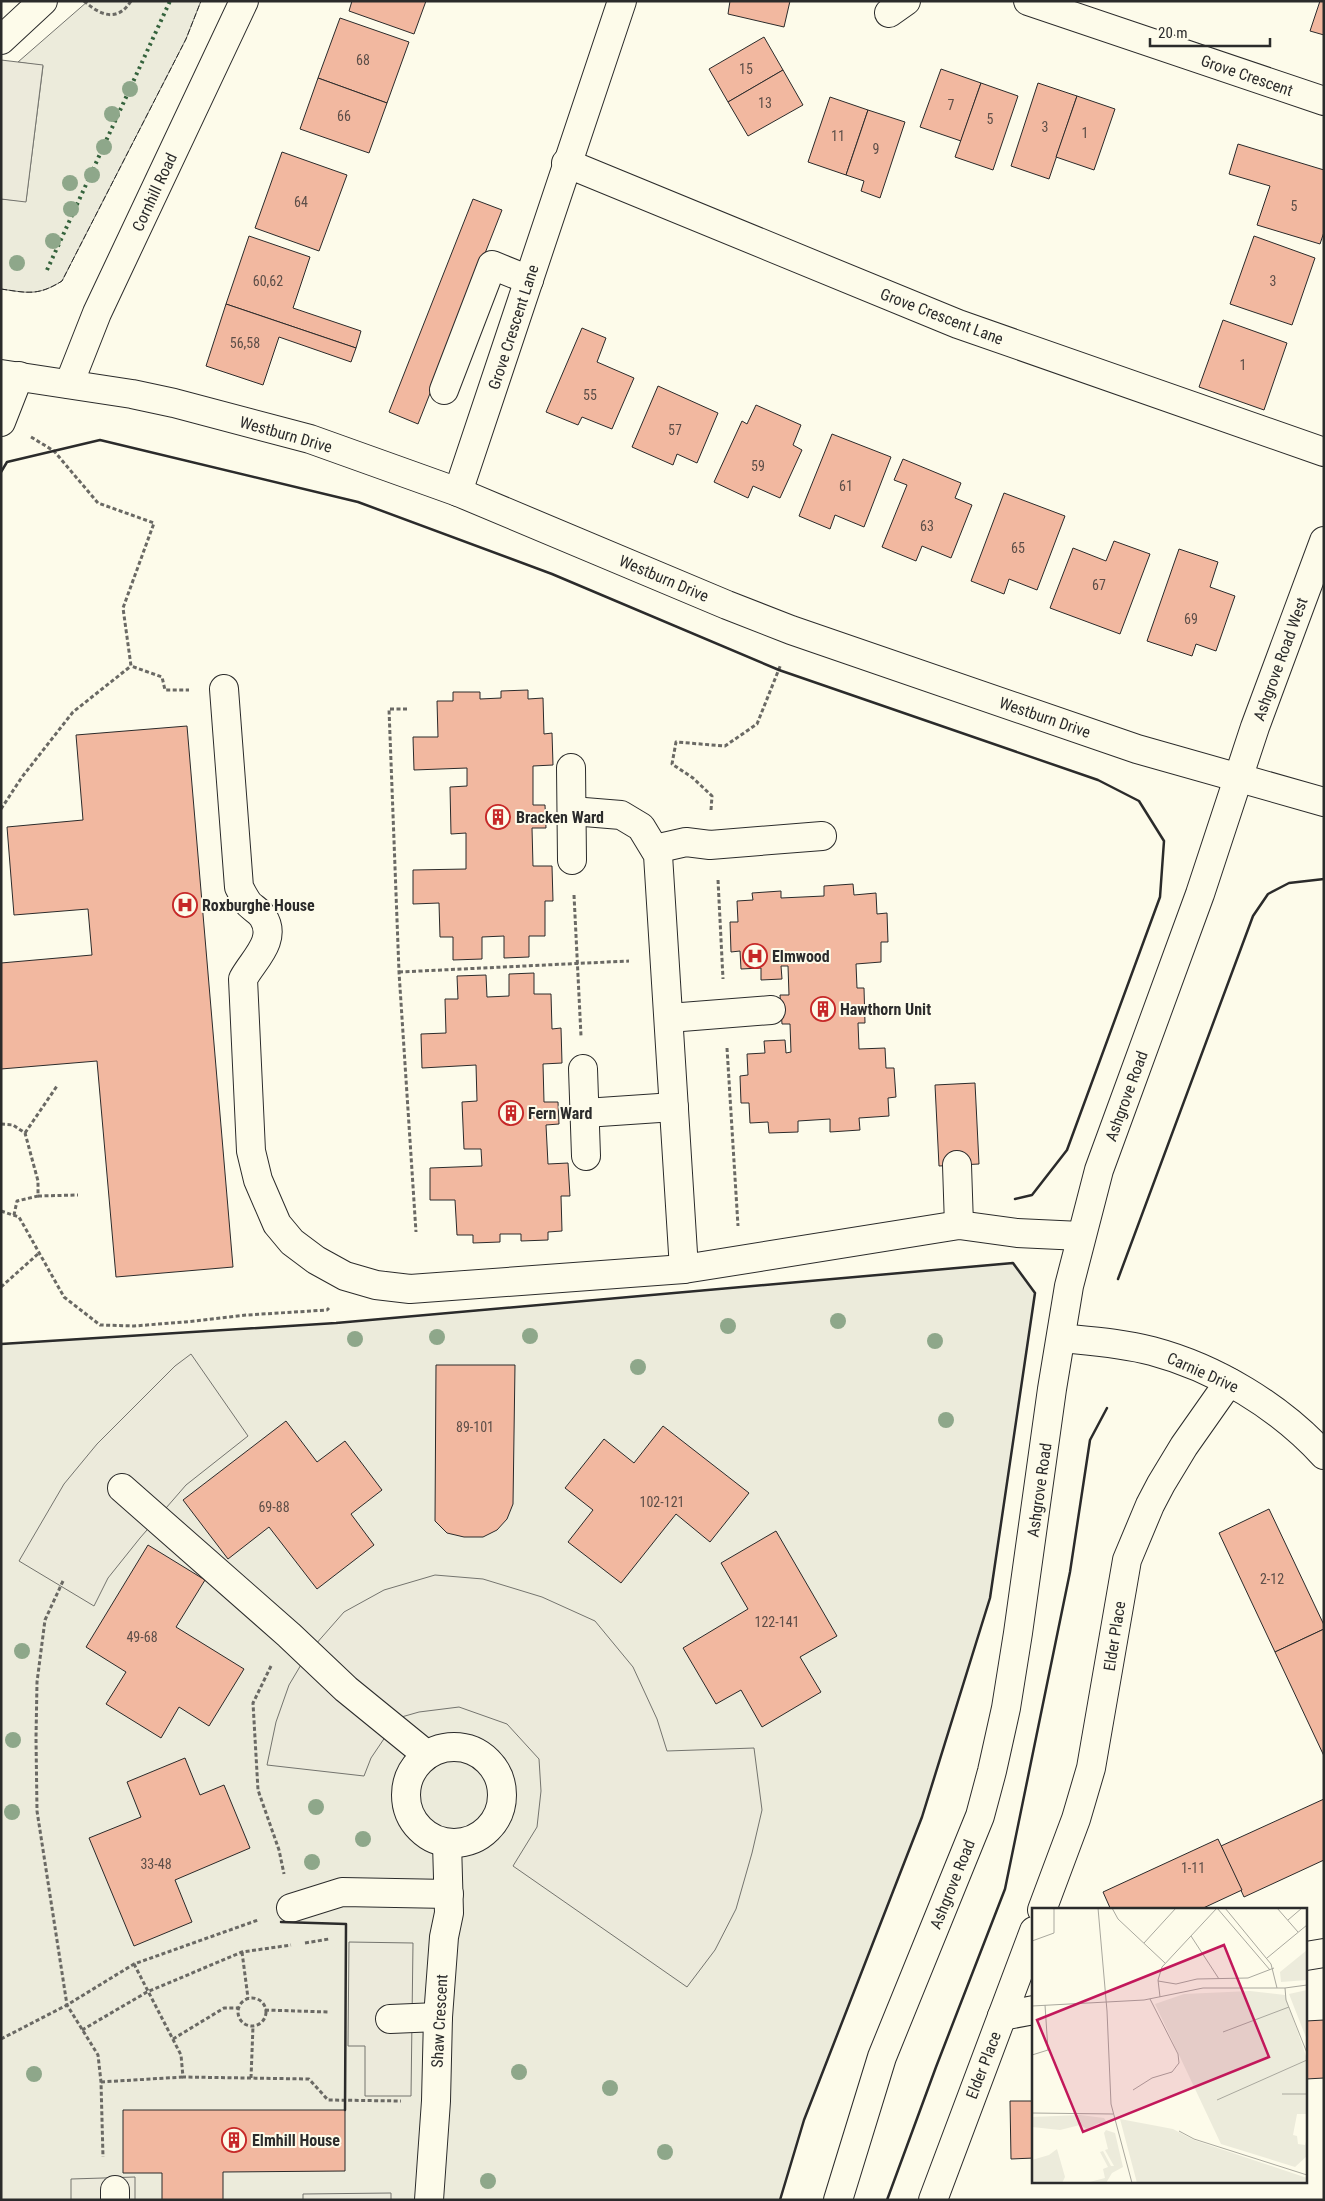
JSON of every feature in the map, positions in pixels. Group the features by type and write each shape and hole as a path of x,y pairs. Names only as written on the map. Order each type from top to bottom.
{"street":[{"path":"1,40 43,1"},
{"name":"Cornhill Road","path":"69,384 97,313 244,1"},
{"name":"Grove Crescent Lane","path":"458,492 566,163 622,1"},
{"name":"Grove Crescent","path":"1028,1 1324,101"},
{"name":"Grove Crescent Lane","path":"566,163 958,324 1324,452"},
{"path":"444,390 492,265 529,280"},
{"path":"2,420 10,375"},
{"name":"Westburn Drive","path":"10,375 174,403 310,440 458,492 791,630 1137,749 1324,802"},
{"name":"Ashgrove Road West","path":"1238,778 1324,541"},
{"path":"224,689 239,887 247,902 263,917 268,931 263,950 251,964 243,979 251,1151 264,1197 277,1224 292,1242 316,1260 345,1276 376,1285 410,1289 684,1269 959,1225 1017,1233 1081,1236"},
{"path":"571,768 572,860"},
{"name":"Ashgrove Road","path":"838,2200 882,2057 980,1816 1006,1708 1069,1286 1081,1236 1099,1170 1200,894 1238,778"},
{"path":"572,811 621,815 641,827 658,855 684,1269"},
{"path":"655,849 686,842 710,844 822,836"},
{"path":"668,1018 771,1010"},
{"path":"583,1069 586,1156"},
{"path":"585,1112 674,1107"},
{"path":"958,1165 959,1225"},
{"name":"Carnie Drive","path":"1061,1338 1152,1351 1186,1363 1229,1382 1280,1414 1324,1455"},
{"name":"Elder Place","path":"1043,1908 1076,1819 1091,1768 1126,1560 1150,1504 1161,1484 1189,1439 1229,1382"},
{"path":"122,1488 289,1634 346,1689 427,1755"},
{"path":"451,1747 463,1748 475,1752 494,1768 501,1782 502,1798 499,1814 491,1827 478,1837 463,1843 447,1843 430,1837 415,1824 407,1806 407,1787 414,1769 427,1755 451,1747"},
{"name":"Shaw Crescent","path":"429,2200 436,2102 438,2017 444,1937 450,1913 447,1843"},
{"path":"291,1908 342,1892 448,1894"},
{"name":"Elder Place","path":"933,2200 1032,1936"},
{"path":"1308,1956 1324,1953"},
{"path":"1002,2016 1032,2010"},
{"path":"390,2019 438,2017"}],"path":[{"path":"84,1 99,13 108,15 121,12 131,1"},
{"path":"2,420 54,451 98,503 154,523 123,608 131,666"},
{"path":"740,1261 724,1014 718,864 710,844 712,796 693,778 672,764 676,742 726,746 757,724 779,670 791,630"},
{"path":"131,666 162,677 165,690 224,689"},
{"path":"1,809 22,777 73,712 131,666"},
{"path":"407,709 389,709 399,972 416,1232"},
{"path":"572,860 583,1069"},
{"path":"399,972 577,962 665,960"},
{"path":"25,1133 57,1086"},
{"path":"1,1124 13,1125 25,1133 38,1181 38,1196"},
{"path":"14,1215 17,1201 38,1196 78,1195"},
{"path":"1,1211 19,1216 64,1297 100,1325 134,1326 327,1310 345,1276"},
{"path":"1,1287 39,1253"},
{"path":"63,1581 45,1620 37,1682 37,1811 67,2004 98,2055 101,2082 103,2174 115,2195"},
{"path":"1,2039 67,2004 134,1964 291,1908 279,1850 258,1790 253,1703 289,1634"},
{"path":"82,2030 147,1992 242,1952 329,1940"},
{"path":"242,1952 248,1998"},
{"path":"134,1964 181,2055 183,2077"},
{"path":"248,1998 253,1998 262,2002 266,2010 264,2019 253,2026 241,2021 238,2017 238,2008 240,2003 248,1998"},
{"path":"173,2039 224,2008 238,2008"},
{"path":"266,2010 328,2012"},
{"path":"251,2078 253,2026"},
{"path":"101,2082 183,2077 309,2080 328,2100 436,2102"}],"shaded area":[{"path":"88,1 201,1 186,39 62,281 54,286 33,292 1,289 1,199 26,201 43,66 18,62"},
{"path":"1,60 43,65 26,202 1,199"},
{"path":"1013,1263 1035,1293 990,1598 922,1817 804,2120 780,2200 1,2200 1,1344 336,1323"},
{"path":"191,1354 248,1436 186,1485 108,1578 94,1606 19,1561 64,1484 97,1444 175,1366"},
{"path":"435,1575 483,1579 542,1597 595,1621 633,1667 657,1719 667,1751 754,1748 762,1810 752,1853 736,1909 715,1950 687,1987 513,1866 537,1827 541,1791 539,1759 507,1724 459,1707 419,1712 398,1718 371,1758 364,1776 267,1765 276,1722 289,1685 308,1653 344,1612 384,1590"},
{"path":"349,1942 413,1943 411,2096 365,2096 365,2046 348,2046"},
{"path":"135,2177 135,2200 71,2200 71,2179"},
{"path":"391,2193 391,2200 303,2200 303,2194"}],"building":[{"path":"352,1 426,1 414,34 349,11"},
{"path":"730,1 790,1 784,27 728,14"},
{"path":"1320,1 1324,1 1324,35 1310,31"},
{"path":"340,18 409,42 387,103 318,78"},
{"path":"764,37 783,70 728,102 709,69"},
{"path":"941,69 981,83 961,141 920,127"},
{"path":"783,70 803,105 748,136 728,102"},
{"path":"318,78 387,103 369,153 300,129"},
{"path":"981,83 1018,96 993,170 955,157"},
{"path":"1038,83 1077,96 1049,179 1011,166"},
{"path":"1077,96 1115,109 1094,170 1056,157"},
{"path":"830,97 868,110 846,175 808,162"},
{"path":"868,110 905,122 880,198 861,191 864,181 846,175"},
{"path":"1238,144 1324,170 1324,232 1320,244 1257,225 1270,186 1229,174"},
{"path":"282,152 347,175 319,251 255,228"},
{"path":"473,199 502,210 418,424 389,412"},
{"path":"249,236 310,257 293,308 361,331 356,348 226,304"},
{"path":"1254,236 1315,258 1292,325 1230,304"},
{"path":"226,304 356,348 351,362 279,337 263,385 206,366"},
{"path":"1223,320 1287,343 1264,410 1199,387"},
{"path":"582,328 606,338 597,362 634,378 612,429 582,417 578,425 546,412"},
{"path":"658,386 718,413 697,463 677,454 673,465 632,447"},
{"path":"756,405 801,425 793,445 802,450 780,498 753,486 748,498 714,482 742,421 747,424"},
{"path":"832,434 891,457 864,527 835,515 830,529 799,516"},
{"path":"903,459 961,483 955,498 972,505 951,558 922,546 916,561 882,547 907,485 894,480"},
{"path":"1004,493 1065,516 1037,590 1009,579 1004,594 971,581"},
{"path":"1114,541 1150,554 1120,634 1050,608 1073,548 1106,561"},
{"path":"1179,549 1218,562 1210,587 1235,596 1216,651 1196,644 1192,656 1147,641"},
{"name":"Bracken Ward","path":"528,690 528,699 543,698 544,734 552,733 553,765 533,766 533,805 545,805 546,828 532,828 533,866 552,866 553,901 545,901 545,936 529,936 529,957 504,958 504,936 482,937 482,959 453,960 453,937 440,937 439,903 413,904 413,870 466,869 466,833 451,834 450,787 467,786 467,768 414,770 413,737 438,737 437,701 453,701 453,692 480,692 480,699 501,698 501,691"},
{"name":"Roxburghe House","path":"187,726 233,1267 116,1277 97,1061 1,1069 1,963 92,955 88,909 14,915 7,827 83,820 76,735"},
{"name":"Hawthorn Unit","path":"853,884 854,895 876,893 877,914 887,913 888,942 881,942 881,962 856,964 857,988 864,988 865,1023 858,1023 859,1049 885,1048 886,1068 894,1068 896,1097 888,1098 889,1116 859,1118 860,1130 830,1132 830,1119 798,1121 798,1132 769,1133 768,1122 750,1123 749,1103 741,1103 740,1076 748,1075 747,1054 765,1053 764,1041 785,1040 786,1053 791,1052 790,1024 782,1024 780,995 789,995 788,966 781,966 782,979 761,980 761,968 741,969 740,951 731,952 730,922 738,922 737,901 753,900 752,893 781,891 781,898 824,896 824,886"},
{"name":"Fern Ward","path":"534,973 534,994 551,994 552,1029 561,1028 562,1063 543,1064 544,1102 558,1102 559,1124 546,1125 548,1164 568,1163 570,1196 561,1196 562,1231 548,1232 548,1240 521,1241 521,1234 500,1234 500,1242 473,1243 473,1235 457,1235 455,1200 430,1200 430,1168 482,1166 481,1149 464,1149 462,1102 477,1101 476,1065 422,1068 421,1034 446,1033 445,999 458,999 457,976 486,975 487,997 509,996 509,974"},
{"path":"975,1083 979,1164 939,1166 935,1085"},
{"path":"436,1365 515,1365 513,1504 507,1519 497,1530 483,1537 464,1537 447,1533 435,1521"},
{"path":"286,1421 317,1462 345,1441 382,1490 351,1514 374,1545 317,1589 269,1527 228,1559 183,1500"},
{"path":"663,1426 749,1493 710,1542 676,1514 621,1583 568,1542 593,1510 565,1488 604,1439 634,1463"},
{"path":"1269,1509 1324,1625 1324,1629 1275,1652 1219,1533"},
{"path":"776,1531 837,1636 800,1657 821,1692 762,1727 741,1690 716,1704 683,1648 748,1609 721,1563"},
{"path":"148,1545 205,1580 176,1627 244,1669 209,1726 179,1707 161,1738 106,1704 126,1672 86,1647"},
{"path":"1324,1629 1324,1756 1275,1652"},
{"path":"185,1758 200,1795 224,1785 250,1848 175,1880 192,1922 134,1946 89,1838 141,1817 127,1782"},
{"path":"1324,1799 1324,1860 1244,1897 1221,1846"},
{"path":"1218,1839 1242,1890 1203,1908 1110,1908 1103,1892"},
{"path":"1324,2020 1324,2078 1308,2079 1308,2021"},
{"path":"1010,2101 1032,2101 1032,2158 1011,2159"},
{"name":"Elmhill House","path":"123,2110 345,2110 345,2171 223,2172 223,2200 162,2200 162,2173 123,2173"}],"hedge":[{"path":"47,270 170,1"}],"fence":[{"path":"1,289 33,292 54,286 62,281 186,39 201,1"}],"wall":[{"path":"1,472 7,462 100,440 358,502 552,574 779,670 1098,780 1139,801 1164,841 1160,897 1067,1150 1032,1195 1015,1199"},
{"path":"1118,1279 1253,916 1268,894 1289,883 1324,879"},
{"path":"1,1344 336,1323 1013,1263 1035,1293 990,1598 922,1817 804,2120 780,2200"},
{"path":"887,2200 1005,1889 1070,1572 1090,1440 1107,1408"},
{"path":"281,1922 346,1924 345,2110"}],"place":[{"name":"Bracken Ward","path":"498,817"},
{"name":"Roxburghe House","path":"185,905"},
{"name":"Elmwood","path":"755,956"},
{"name":"Hawthorn Unit","path":"823,1009"},
{"name":"Fern Ward","path":"511,1113"},
{"name":"Elmhill House","path":"234,2140"}]}
